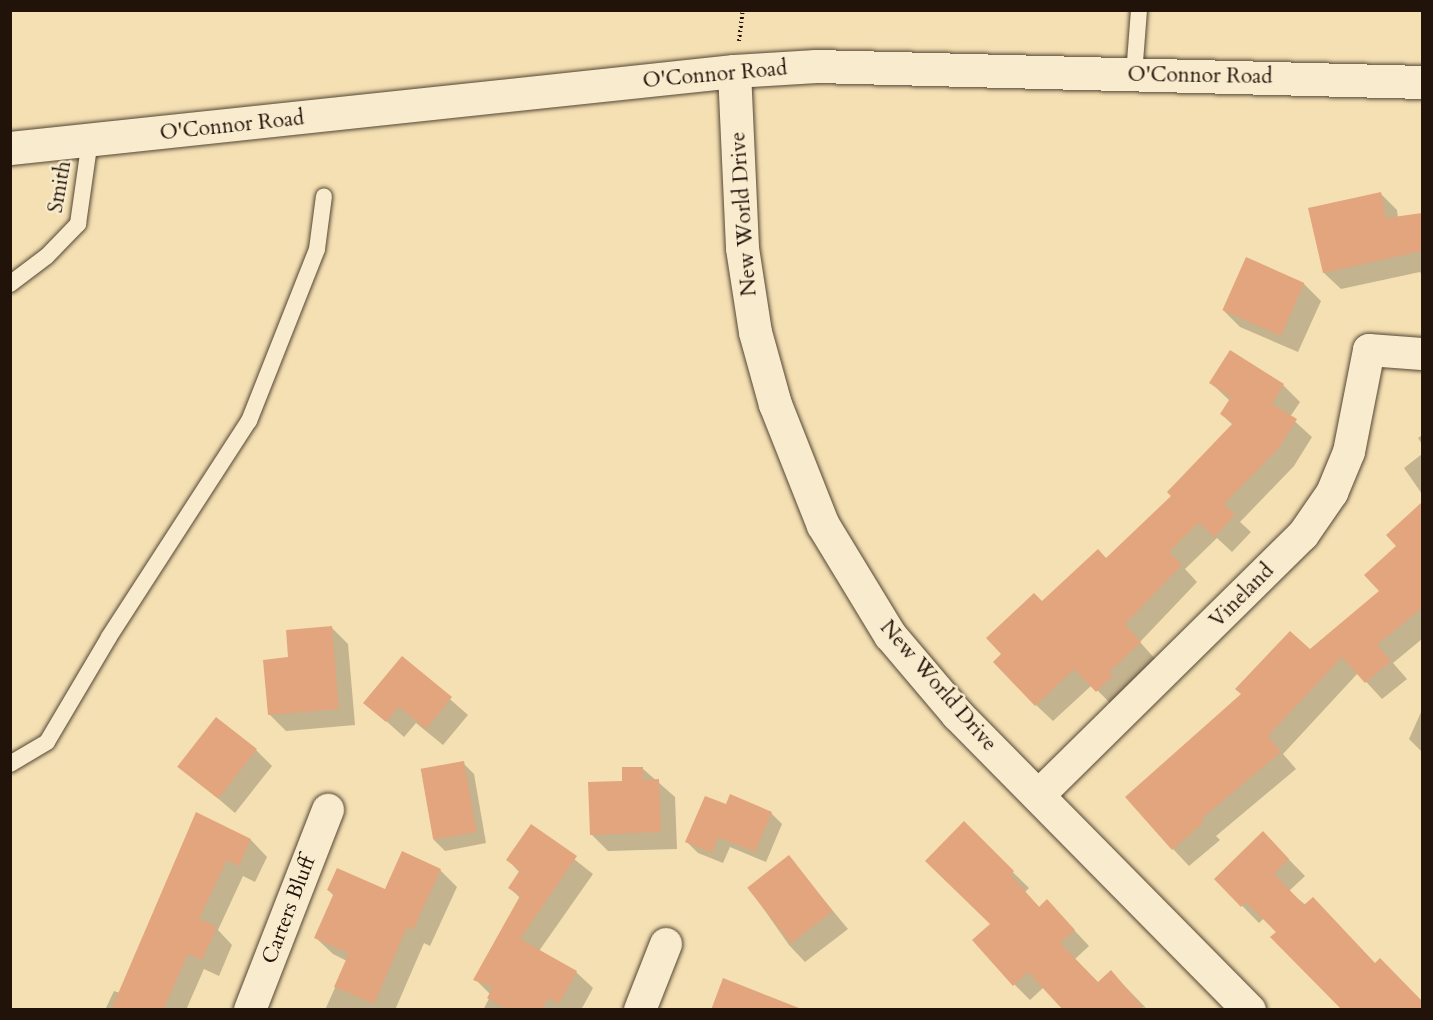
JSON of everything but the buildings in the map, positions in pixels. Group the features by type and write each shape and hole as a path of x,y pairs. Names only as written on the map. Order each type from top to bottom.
{"main road":[{"name":"O'Connor Road","path":"10,148 734,71 816,66 1422,82"},
{"name":"New World Drive","path":"734,71 742,248 755,332 801,476 848,570 890,635 957,714 1249,1010"}],"street":[{"name":"Vineland","path":"1038,796 1303,535 1332,493 1349,452 1369,351 1422,354"},
{"name":"Carters Bluff","path":"249,1010 328,810"},
{"path":"640,1010 666,944"}],"lane":[{"path":"1134,75 1139,10"},
{"name":"Smith","path":"10,284 47,256 78,224 90,140"},
{"path":"10,764 47,742 109,637 249,422 317,249 324,196"}]}
